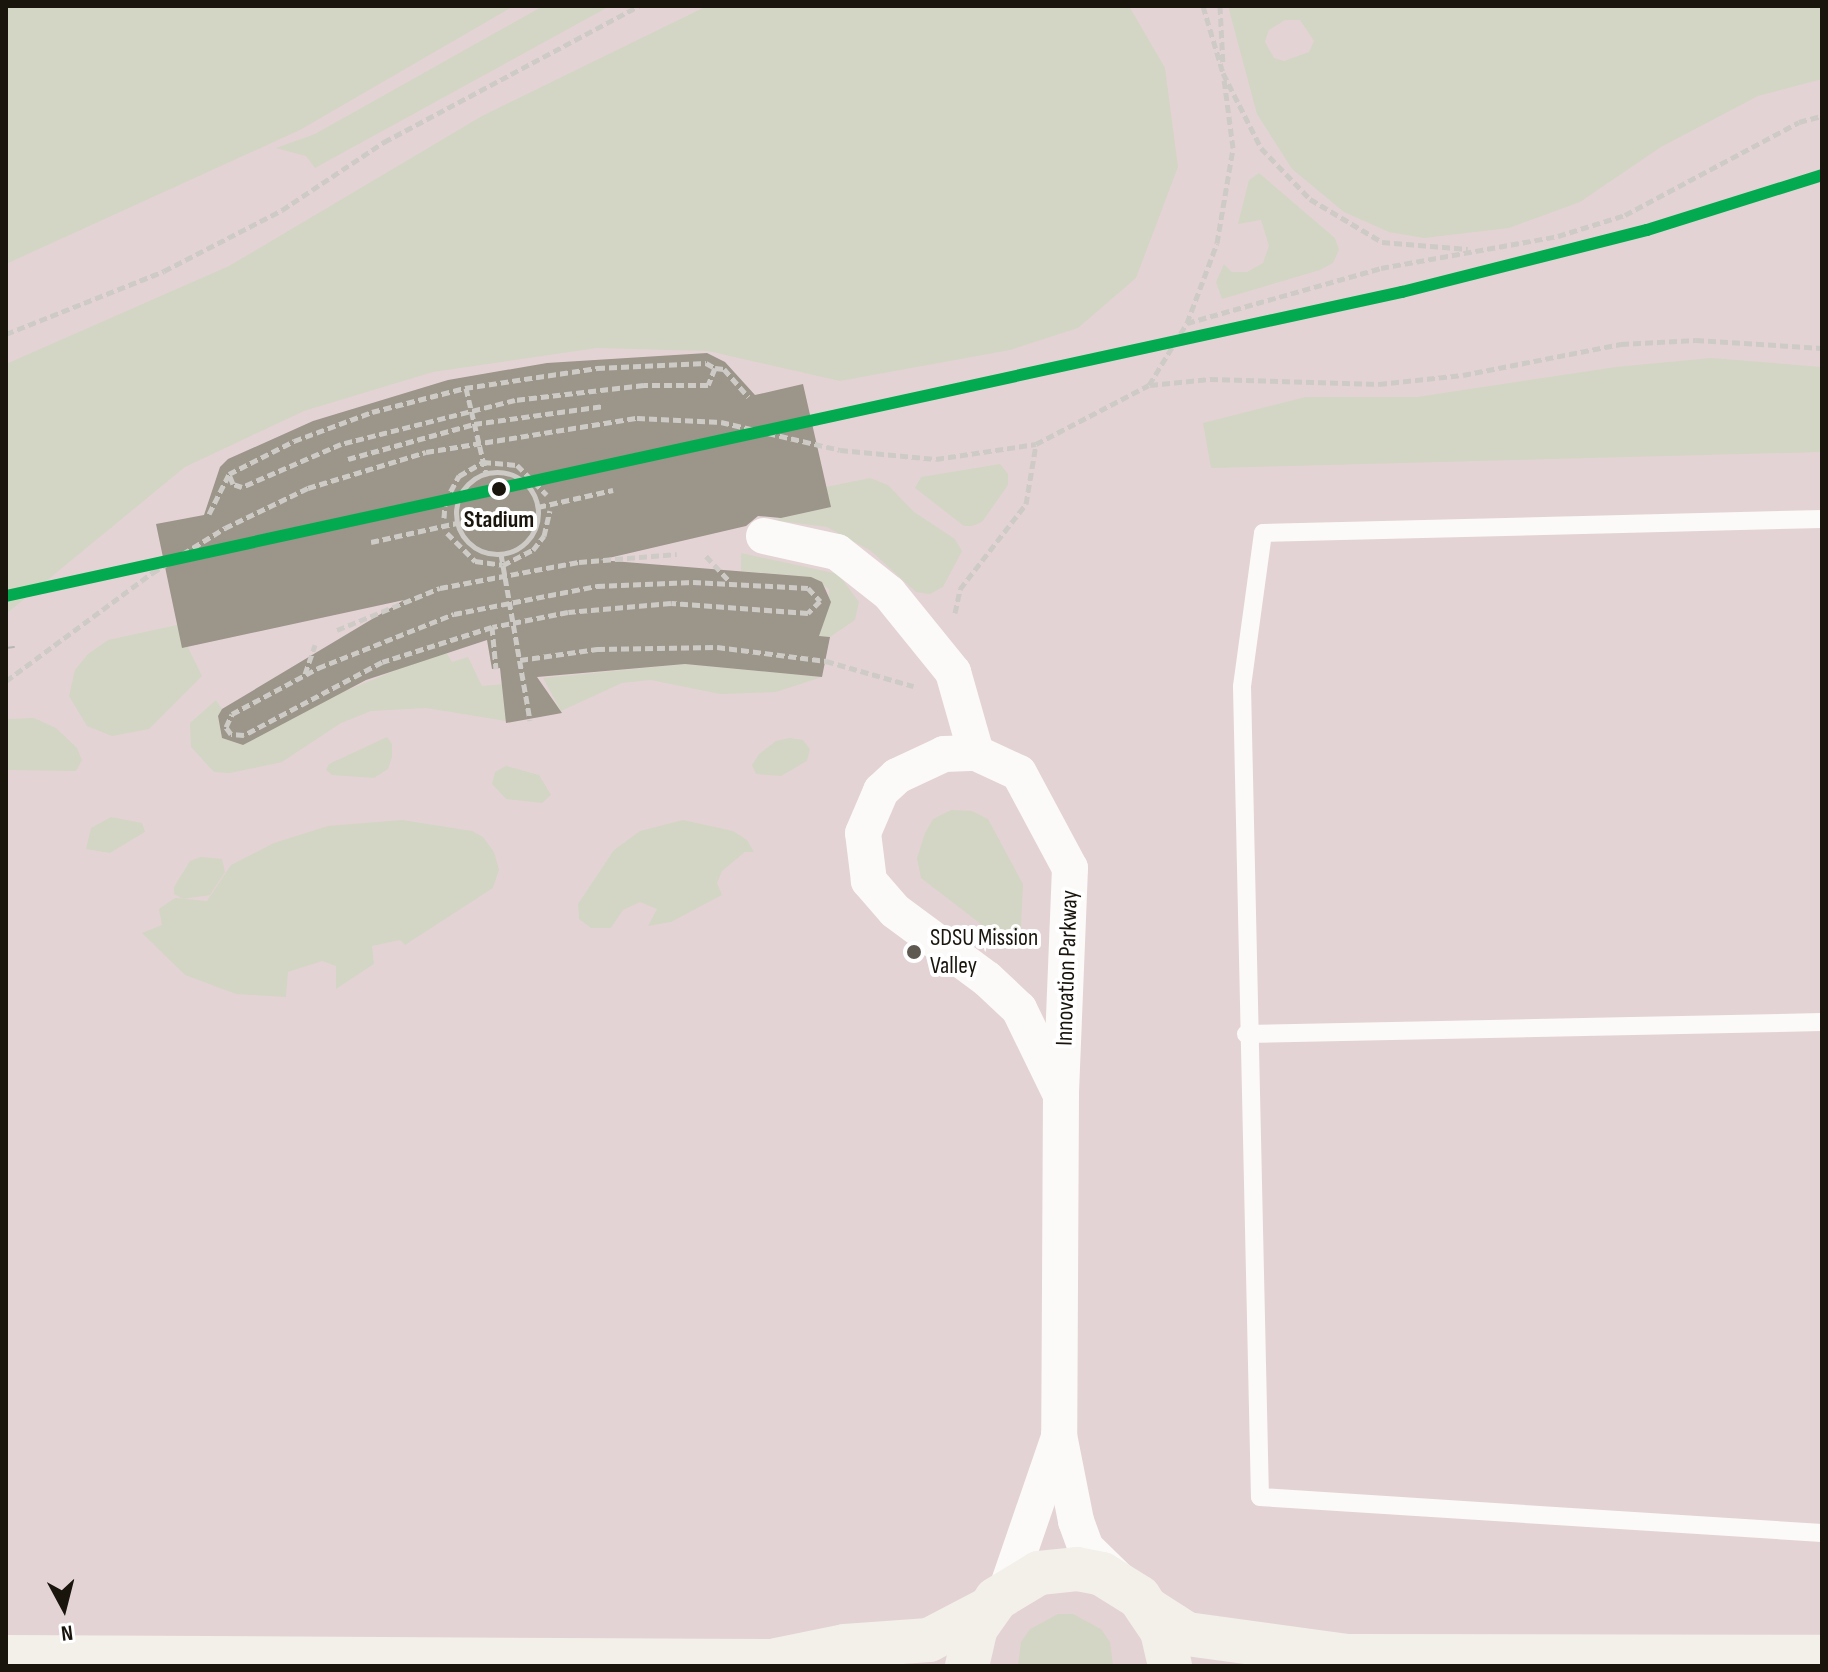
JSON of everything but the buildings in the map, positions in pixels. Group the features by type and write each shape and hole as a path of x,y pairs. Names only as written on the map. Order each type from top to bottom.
{"street":[{"path":"764,536 837,552 889,593 953,672 976,753"},
{"name":"Innovation Parkway","path":"1061,1095 1019,1009 987,979 895,911 869,881 863,833 881,791 897,776 944,754 976,753 1019,773 1070,868 1061,1095 1059,1435 1076,1521 1086,1548 1138,1598 1162,1631 1170,1666"},
{"name":"Innovation Parkway","path":"967,1666 976,1628 997,1600 1059,1435"},
{"path":"6,1657 791,1663 845,1646 929,1640 1039,1573 1065,1569 1102,1574 1187,1634 1347,1656 1822,1657"},
{"path":"1296,1666 1347,1656"}],"lane":[{"path":"1822,519 1263,533 1242,687 1246,1034 1260,1497 1822,1533"},
{"path":"1246,1034 1822,1022"}],"path":[{"path":"6,334 164,271 282,210 384,142 639,6"},
{"path":"1203,6 1223,73 1261,148 1310,199 1382,242 1474,249"},
{"path":"1149,385 1187,323 1217,243 1233,148 1223,73 1220,6"},
{"path":"1187,323 1368,271 1474,249 1558,236 1625,215 1799,122 1822,116"},
{"path":"6,681 152,573 225,528 308,488 426,452 637,418 721,422 840,450 936,459 1036,444 1149,385 1210,379 1379,384 1463,375 1621,344 1681,341 1822,348"},
{"path":"209,514 229,474 307,436 465,388 640,364 706,363 724,369 748,397"},
{"path":"229,474 233,484 242,487 341,444 467,409 563,392 708,385 715,368"},
{"path":"465,388 486,473"},
{"path":"348,459 472,422 604,406"},
{"path":"467,409 472,422"},
{"path":"520,660 597,649 717,647 826,661 912,687 952,634 960,589 1026,504 1036,444"},
{"path":"444,518 445,502 459,476 483,462 517,465 547,495"},
{"path":"486,473 509,473 523,480 538,507 529,539 501,554 470,545 457,523 456,501 464,486 486,473"},
{"path":"538,507 613,490"},
{"path":"447,533 475,561 503,565 533,550 550,511"},
{"path":"371,542 457,523"},
{"path":"501,554 530,720"},
{"path":"337,630 440,588 579,562 677,554"},
{"path":"706,556 731,582"},
{"path":"504,582 507,600"},
{"path":"731,582 808,588 820,601 808,613 671,603 492,627 382,662 244,735 228,732 232,714 305,675 401,632 507,600 597,586 731,582"},
{"path":"492,627 496,669"},
{"path":"305,675 315,645"}],"shaded area":[{"name":"SDSU Mission Valley","path":"497,6 1822,6 1822,1666 6,1666 6,238"}],"green space":[{"path":"6,6 514,6 300,130 6,264"},
{"path":"543,6 610,6 315,168 306,156 276,148 315,134"},
{"path":"707,6 1129,6 1165,68 1178,167 1136,278 1078,328 1010,350 840,381 708,351 597,348 433,372 304,411 185,467 6,614 6,364 229,266 482,116"},
{"path":"1228,6 1822,6 1822,79 1758,96 1661,147 1580,202 1509,228 1424,238 1389,232 1344,212 1292,169 1257,114","holes":["1285,20 1300,20 1314,41 1309,52 1284,61 1274,58 1265,42 1269,30"]},
{"path":"1259,173 1335,238 1339,250 1333,263 1320,270 1222,299 1216,282 1224,264 1232,272 1247,272 1263,263 1269,246 1261,220 1238,224 1249,180"},
{"path":"1711,358 1822,367 1822,452 1211,468 1203,423 1306,397 1417,397 1616,367"},
{"path":"1000,464 1008,474 1008,485 982,522 972,526 964,526 915,488 921,477"},
{"path":"870,478 888,485 914,512 955,539 962,551 943,587 930,594 916,592 871,551 827,527 773,520 830,507 826,487"},
{"path":"741,553 838,574 859,602 855,620 830,637 788,632 828,611 829,589 810,577 741,571"},
{"path":"177,625 202,676 149,729 112,736 87,726 69,696 75,670 88,654 108,640"},
{"path":"445,650 452,662 468,657 482,686 505,684 506,721 426,708 371,711 341,723 282,762 230,773 214,772 191,747 190,723 216,700 222,709 218,717 222,738 243,745 321,701"},
{"path":"685,664 822,677 776,692 720,694 651,680 622,683 561,711 543,678"},
{"path":"34,718 56,728 77,748 82,760 76,771 6,770 6,719"},
{"path":"387,737 392,744 392,757 388,769 374,778 332,775 326,770 329,764"},
{"path":"789,738 803,740 810,749 807,761 781,776 756,774 752,765 759,754 776,741"},
{"path":"506,766 539,775 551,795 542,803 506,799 492,784 495,772"},
{"path":"951,810 972,811 988,819 1023,884 1020,947 1012,948 921,878 917,858 925,833 933,819"},
{"path":"111,817 142,823 145,832 110,853 86,849 91,828"},
{"path":"402,820 472,831 483,837 494,852 499,870 493,888 405,945 400,940 372,946 374,964 336,989 336,966 322,961 288,972 286,997 236,994 185,975 142,933 162,925 159,909 175,898 207,901 231,865 274,843 328,826"},
{"path":"683,820 733,831 747,840 754,852 745,852 722,871 717,883 722,895 671,922 648,926 657,909 640,902 623,910 611,928 591,928 579,919 578,904 614,850 640,831"},
{"path":"201,857 222,859 225,872 210,895 183,899 174,894 174,887 190,861"},
{"path":"1058,1614 1073,1614 1101,1629 1110,1642 1113,1666 1018,1666 1021,1642 1030,1629"}],"tram line":[{"path":"6,648 14,647"}],"transit line":[{"path":"6,596 1402,292 1647,230 1822,175"}],"place":[{"name":"Stadium","path":"499,489"},
{"name":"SDSU Mission Valley","path":"914,952"}]}
